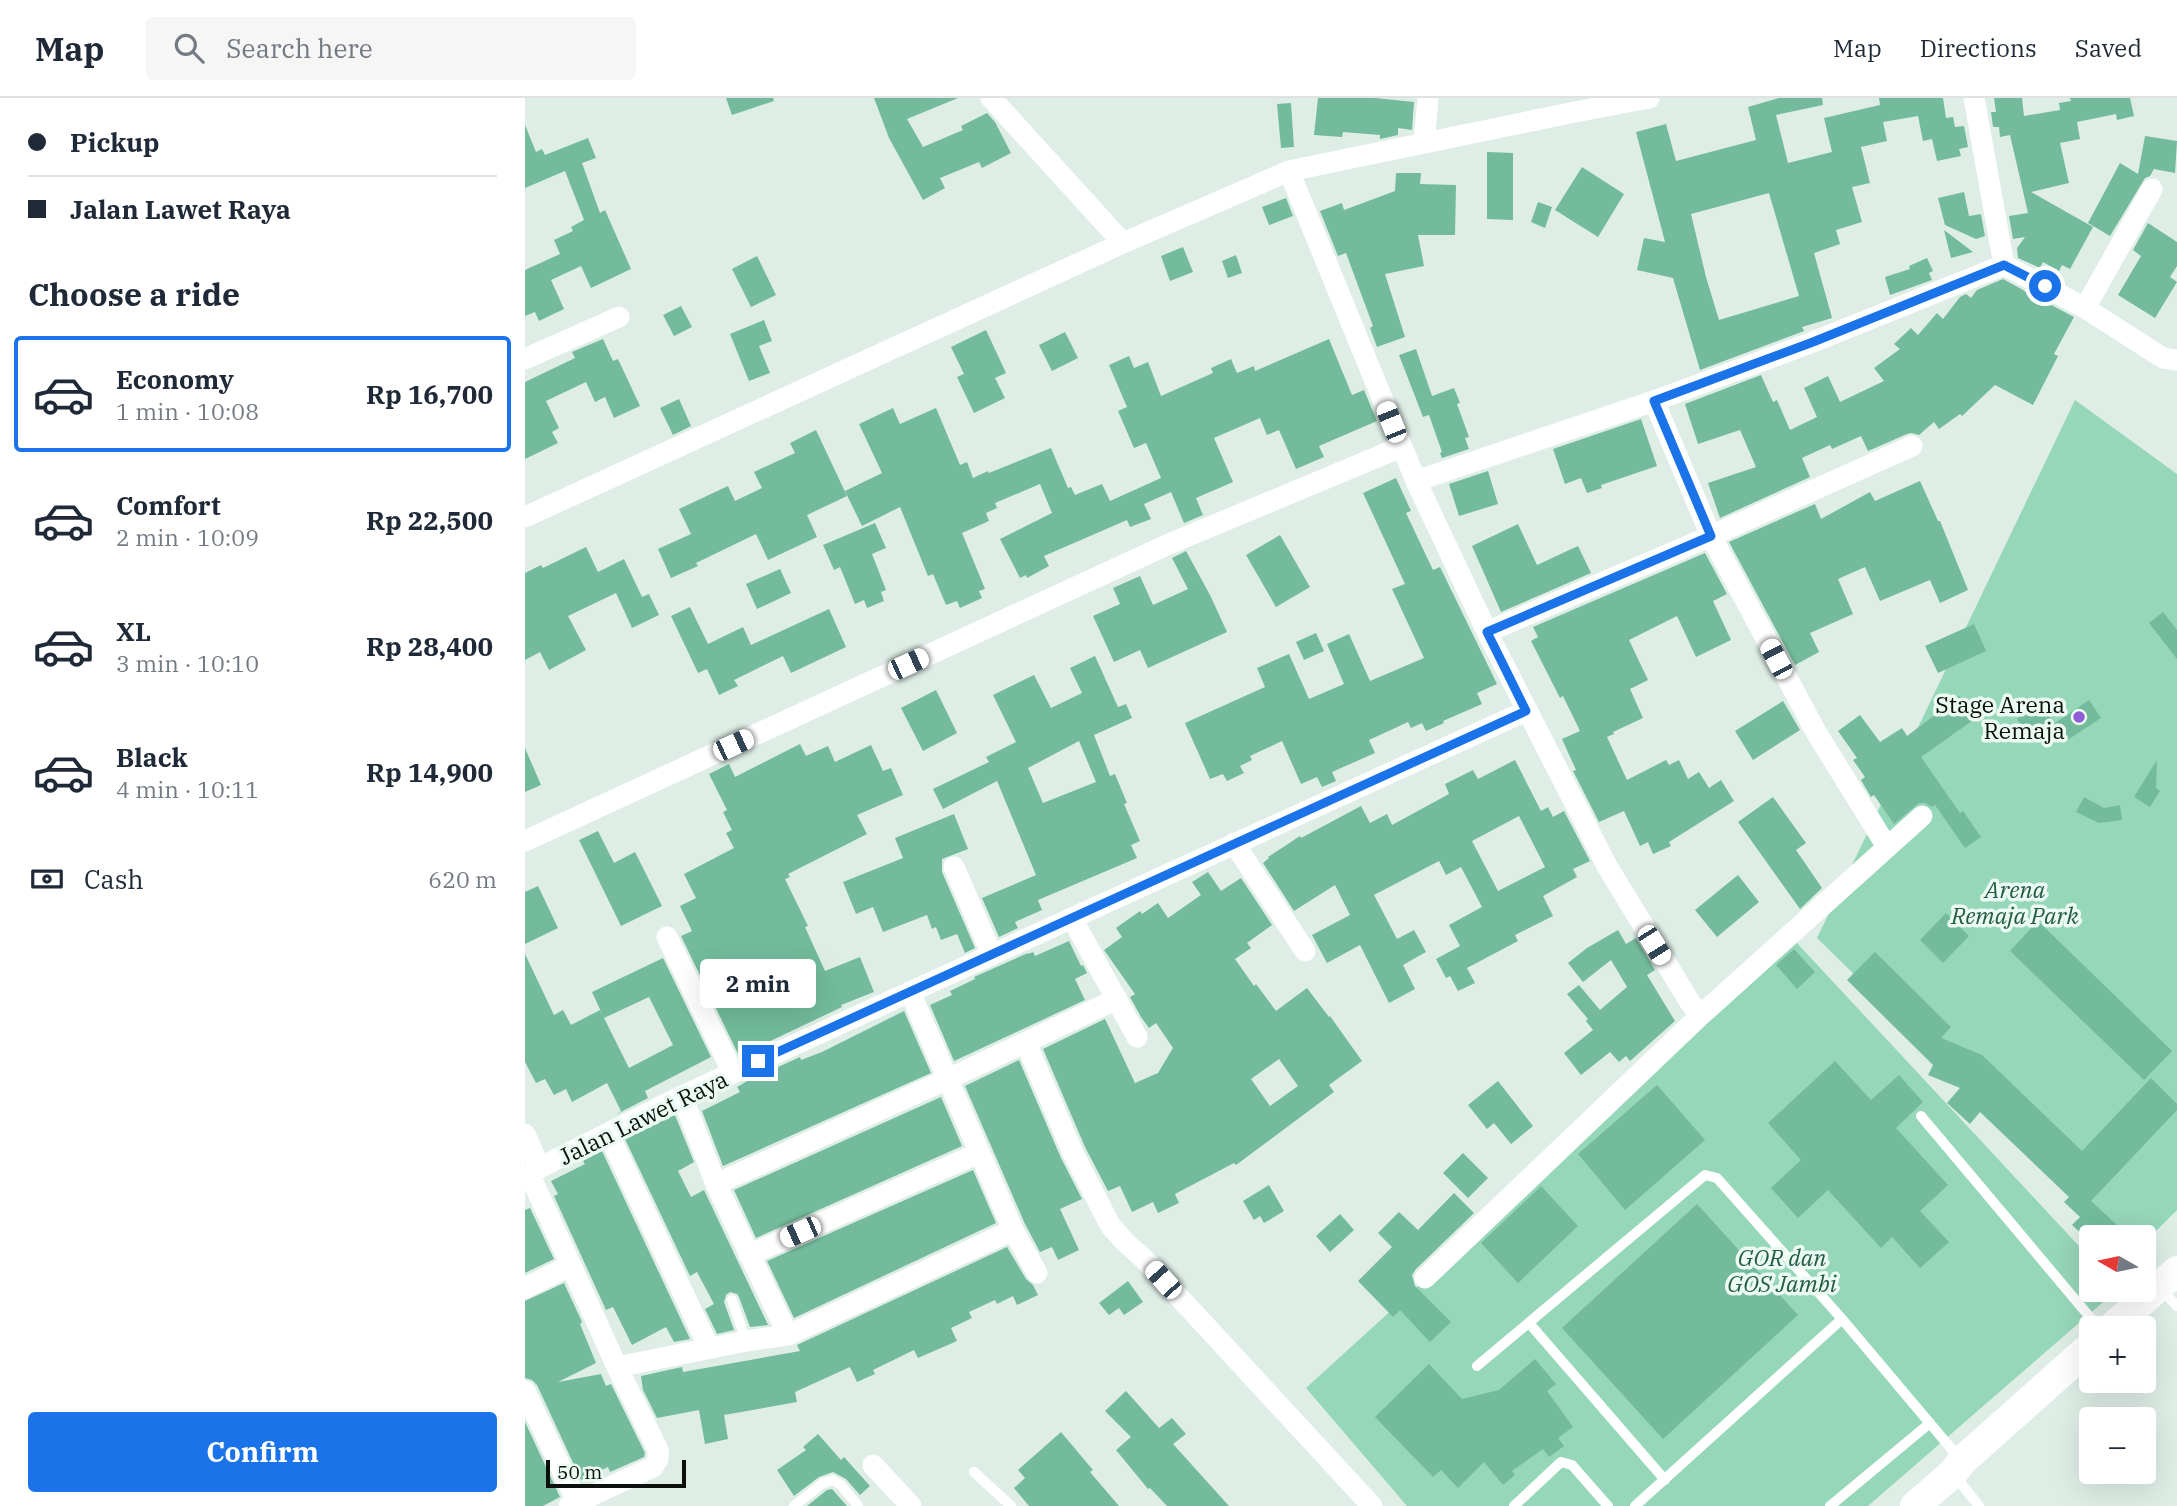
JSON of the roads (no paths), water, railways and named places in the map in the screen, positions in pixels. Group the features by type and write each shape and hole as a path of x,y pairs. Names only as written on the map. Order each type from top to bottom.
{"main road":[{"path":"2129,1316 2171,1288"},
{"path":"1915,1506 2079,1357"}],"street":[{"path":"991,98 1123,243"},
{"path":"1424,143 1428,98"},
{"path":"525,517 1123,243 1289,171 1424,143 1575,105 1649,98"},
{"path":"1974,98 2004,265"},
{"path":"1289,171 1401,447 1487,632 1607,866 1691,1004 1701,1015"},
{"path":"2085,308 2152,188"},
{"path":"1416,481 1654,401 2004,265 2085,308 2163,358 2177,360"},
{"path":"525,359 619,317"},
{"path":"1654,401 1711,536 1815,732 1887,847"},
{"path":"1487,632 1912,446"},
{"path":"525,841 1169,544 1401,447"},
{"name":"Jalan Lawet Raya","path":"531,1172 682,1096 1526,711"},
{"path":"1425,1278 1701,1015 1922,816"},
{"path":"1234,843 1305,951"},
{"path":"954,867 992,954"},
{"path":"1072,918 1137,1037"},
{"path":"667,937 733,1073"},
{"path":"910,992 1013,1230 1037,1273"},
{"path":"716,1184 1117,999"},
{"path":"1025,1043 1073,1153 1110,1225 1145,1259 1372,1506"},
{"path":"682,1096 716,1184 788,1335"},
{"path":"608,1133 709,1348"},
{"path":"525,1134 531,1172 617,1367 658,1450 658,1459 653,1467 573,1504 525,1391"},
{"path":"749,1255 979,1153"},
{"path":"617,1367 788,1335 1013,1230"},
{"path":"525,1288 571,1265"},
{"path":"873,1465 911,1506"}],"lane":[{"path":"1921,1116 2089,1316"},
{"path":"1477,1366 1705,1175 1717,1178 1930,1423 1979,1506"},
{"path":"732,1300 746,1341"},
{"path":"1635,1506 1842,1319"},
{"path":"1529,1323 1664,1480"},
{"path":"1830,1506 1930,1423"},
{"path":"1514,1506 1561,1462 1572,1465 1608,1506"},
{"path":"974,1472 1010,1506"},
{"path":"794,1506 824,1483 833,1480 841,1485 858,1506"}],"place":[{"name":"Stage Arena Remaja","path":"2079,717"}],"park label":[{"name":"Arena Remaja Park","path":"2015,902"},
{"name":"GOR dan GOS Jambi","path":"1782,1270"}]}
